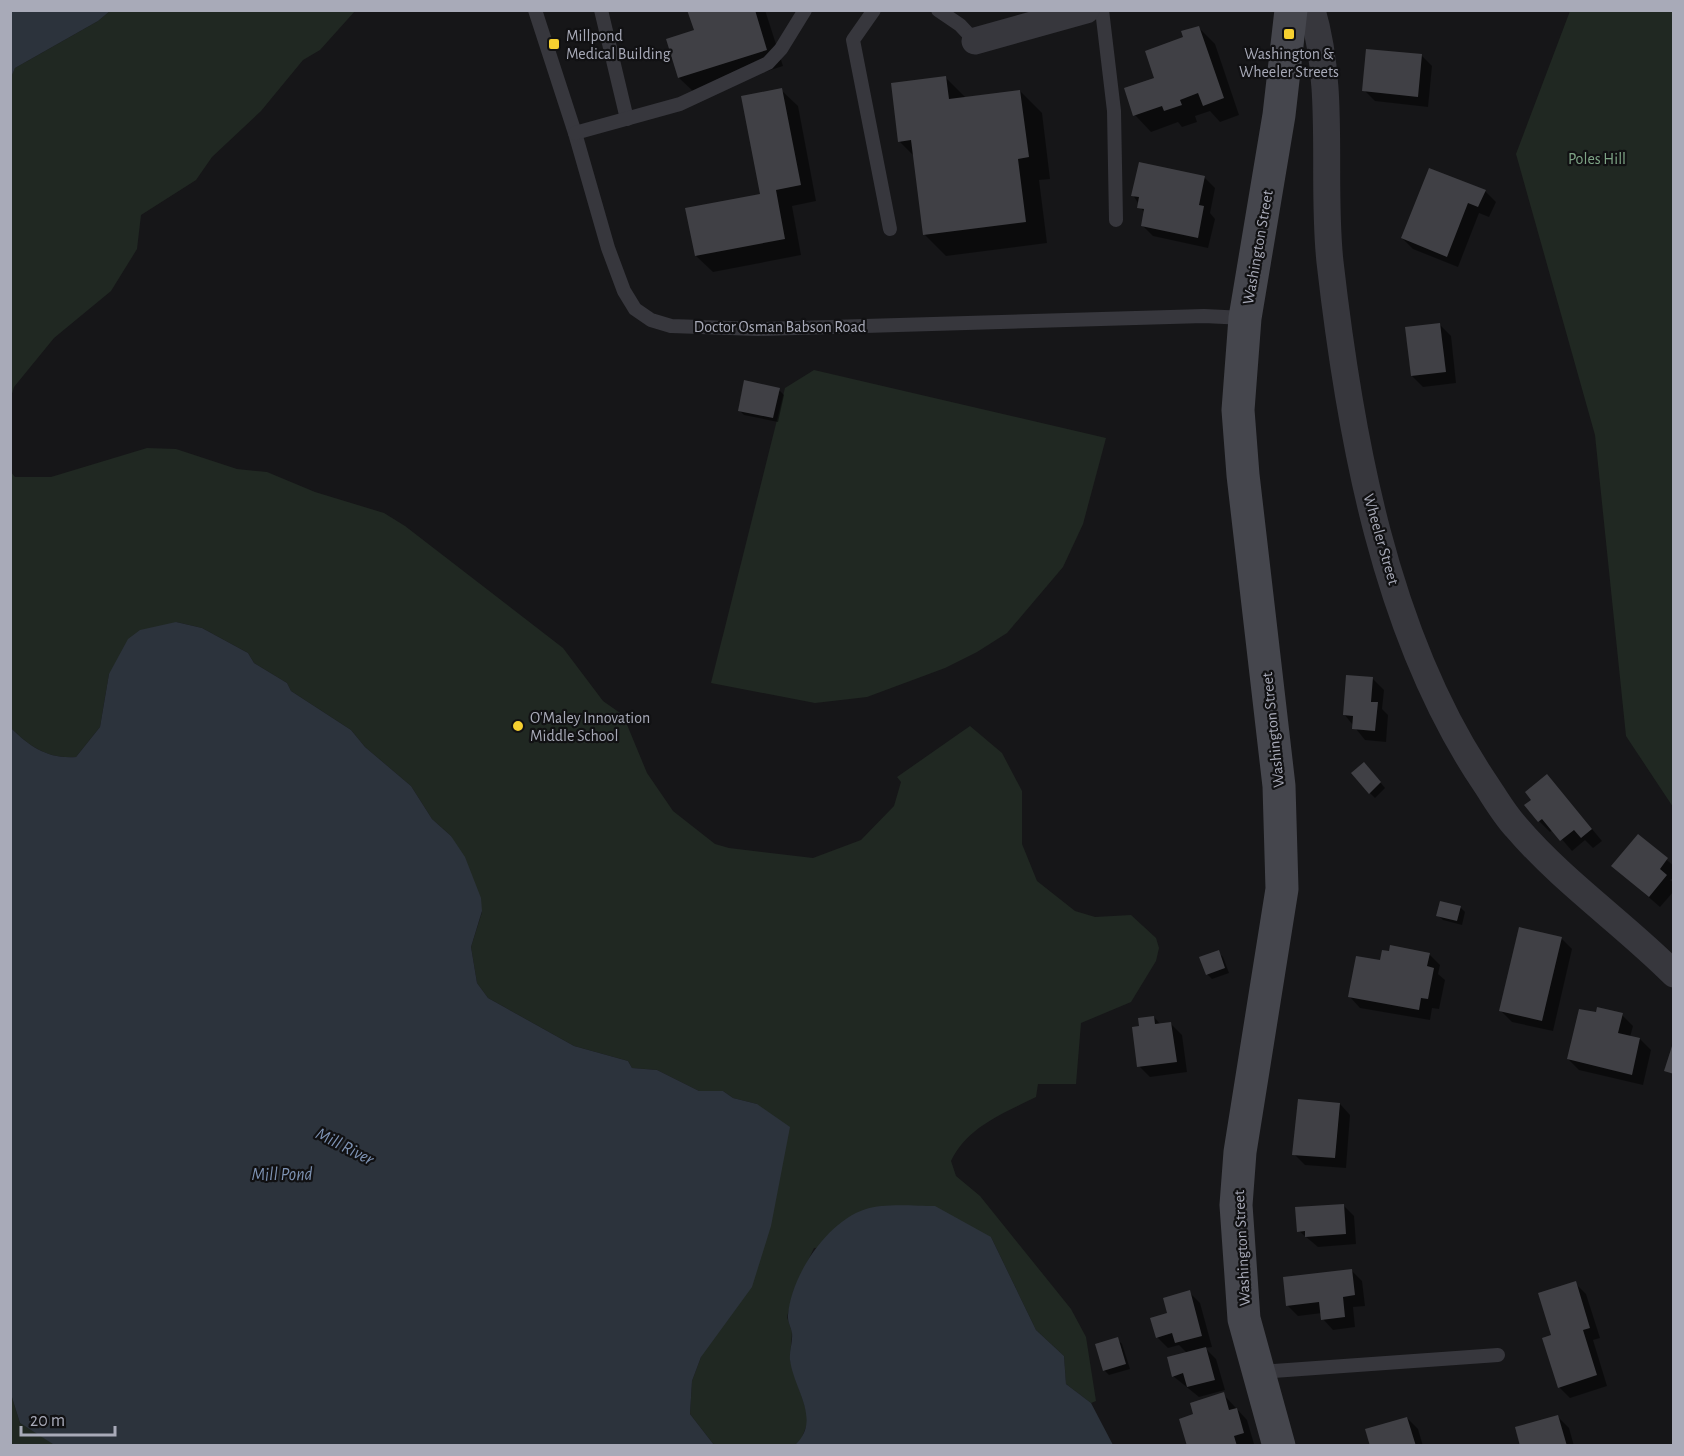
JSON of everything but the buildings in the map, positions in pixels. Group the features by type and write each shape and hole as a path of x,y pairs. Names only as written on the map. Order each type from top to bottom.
{"main road":[{"name":"Washington Street","path":"1279,1446 1244,1319 1236,1205 1240,1152 1282,889 1279,786 1243,475 1238,410 1245,318 1279,115 1291,10"}],"street":[{"path":"975,41 1086,10"},
{"name":"Wheeler Street","path":"1312,10 1321,41 1326,95 1329,253 1347,394 1362,469 1414,652 1465,753 1514,825 1546,860 1674,974"}],"lane":[{"name":"Doctor Osman Babson Road","path":"534,10 575,133 608,248 624,291 635,309 651,320 671,326 758,329 1204,316 1245,318"},
{"path":"601,10 627,119"},
{"path":"575,133 680,104 768,63 781,49 805,10"},
{"path":"874,10 853,40 890,230"},
{"path":"938,10 960,25 975,41"},
{"path":"1102,10 1114,111 1116,220"},
{"path":"1258,1372 1498,1355"}],"green space":[{"path":"110,11 355,11 320,50 303,60 261,111 212,157 196,180 141,215 137,249 111,291 54,338 14,387 11,397 10,77 15,68 98,21"},
{"name":"Poles Hill","path":"1570,11 1673,11 1673,807 1626,736 1595,435 1516,154"},
{"path":"814,370 1106,438 1083,524 1063,567 1007,633 945,668 867,697 815,703 711,683 785,388"},
{"path":"147,448 176,449 237,469 267,472 315,492 384,513 405,526 563,648 603,701 623,715 647,773 673,811 715,844 729,848 813,858 861,840 894,806 901,782 897,777 970,726 1002,753 1022,791 1022,844 1037,881 1075,911 1095,917 1131,915 1156,938 1159,948 1156,961 1131,1002 1081,1023 1076,1084 1038,1084 1036,1097 999,1115 976,1130 958,1149 951,1161 956,1176 980,1196 1071,1309 1086,1337 1096,1401 1091,1403 1066,1384 1064,1356 1036,1330 991,1237 814,1248 794,1290 787,1317 792,1332 790,1360 809,1419 801,1440 795,1445 714,1445 690,1414 692,1381 701,1357 757,1104 733,1098 723,1091 699,1091 657,1070 632,1068 628,1061 574,1046 488,998 477,983 471,947 482,912 451,836 432,819 411,786 365,747 351,730 291,691 287,683 254,663 248,653 202,628 176,622 109,674 100,727 76,757 48,754 25,741 11,728 10,471 15,477 51,477"},
{"path":"10,1391 20,1423 56,1445 11,1445"}],"water":[{"path":"11,10 110,11 98,21 15,68 11,77"},
{"name":"Mill Pond","path":"176,622 202,628 248,653 254,663 287,683 291,691 351,730 365,747 411,786 432,819 451,836 465,857 481,898 482,911 471,947 477,983 488,998 574,1046 628,1061 632,1068 657,1070 699,1091 723,1091 733,1098 757,1104 790,1127 771,1226 752,1287 701,1357 692,1381 690,1414 714,1445 56,1446 20,1423 10,1391 11,728 25,741 48,754 76,757 100,727 109,674 128,639 140,630"},
{"path":"881,1206 935,1206 991,1237 1036,1330 1064,1356 1066,1384 1091,1403 1113,1445 795,1445 803,1435 806,1415 792,1371 790,1353 792,1333 788,1317 796,1284 804,1267 825,1238 852,1215"}],"place":[{"name":"Washington & Wheeler Streets","path":"1289,34"},
{"name":"Millpond Medical Building","path":"554,44"},
{"name":"O'Maley Innovation Middle School","path":"518,726"}],"water label":[{"name":"Mill River","path":"345,1146"}]}
